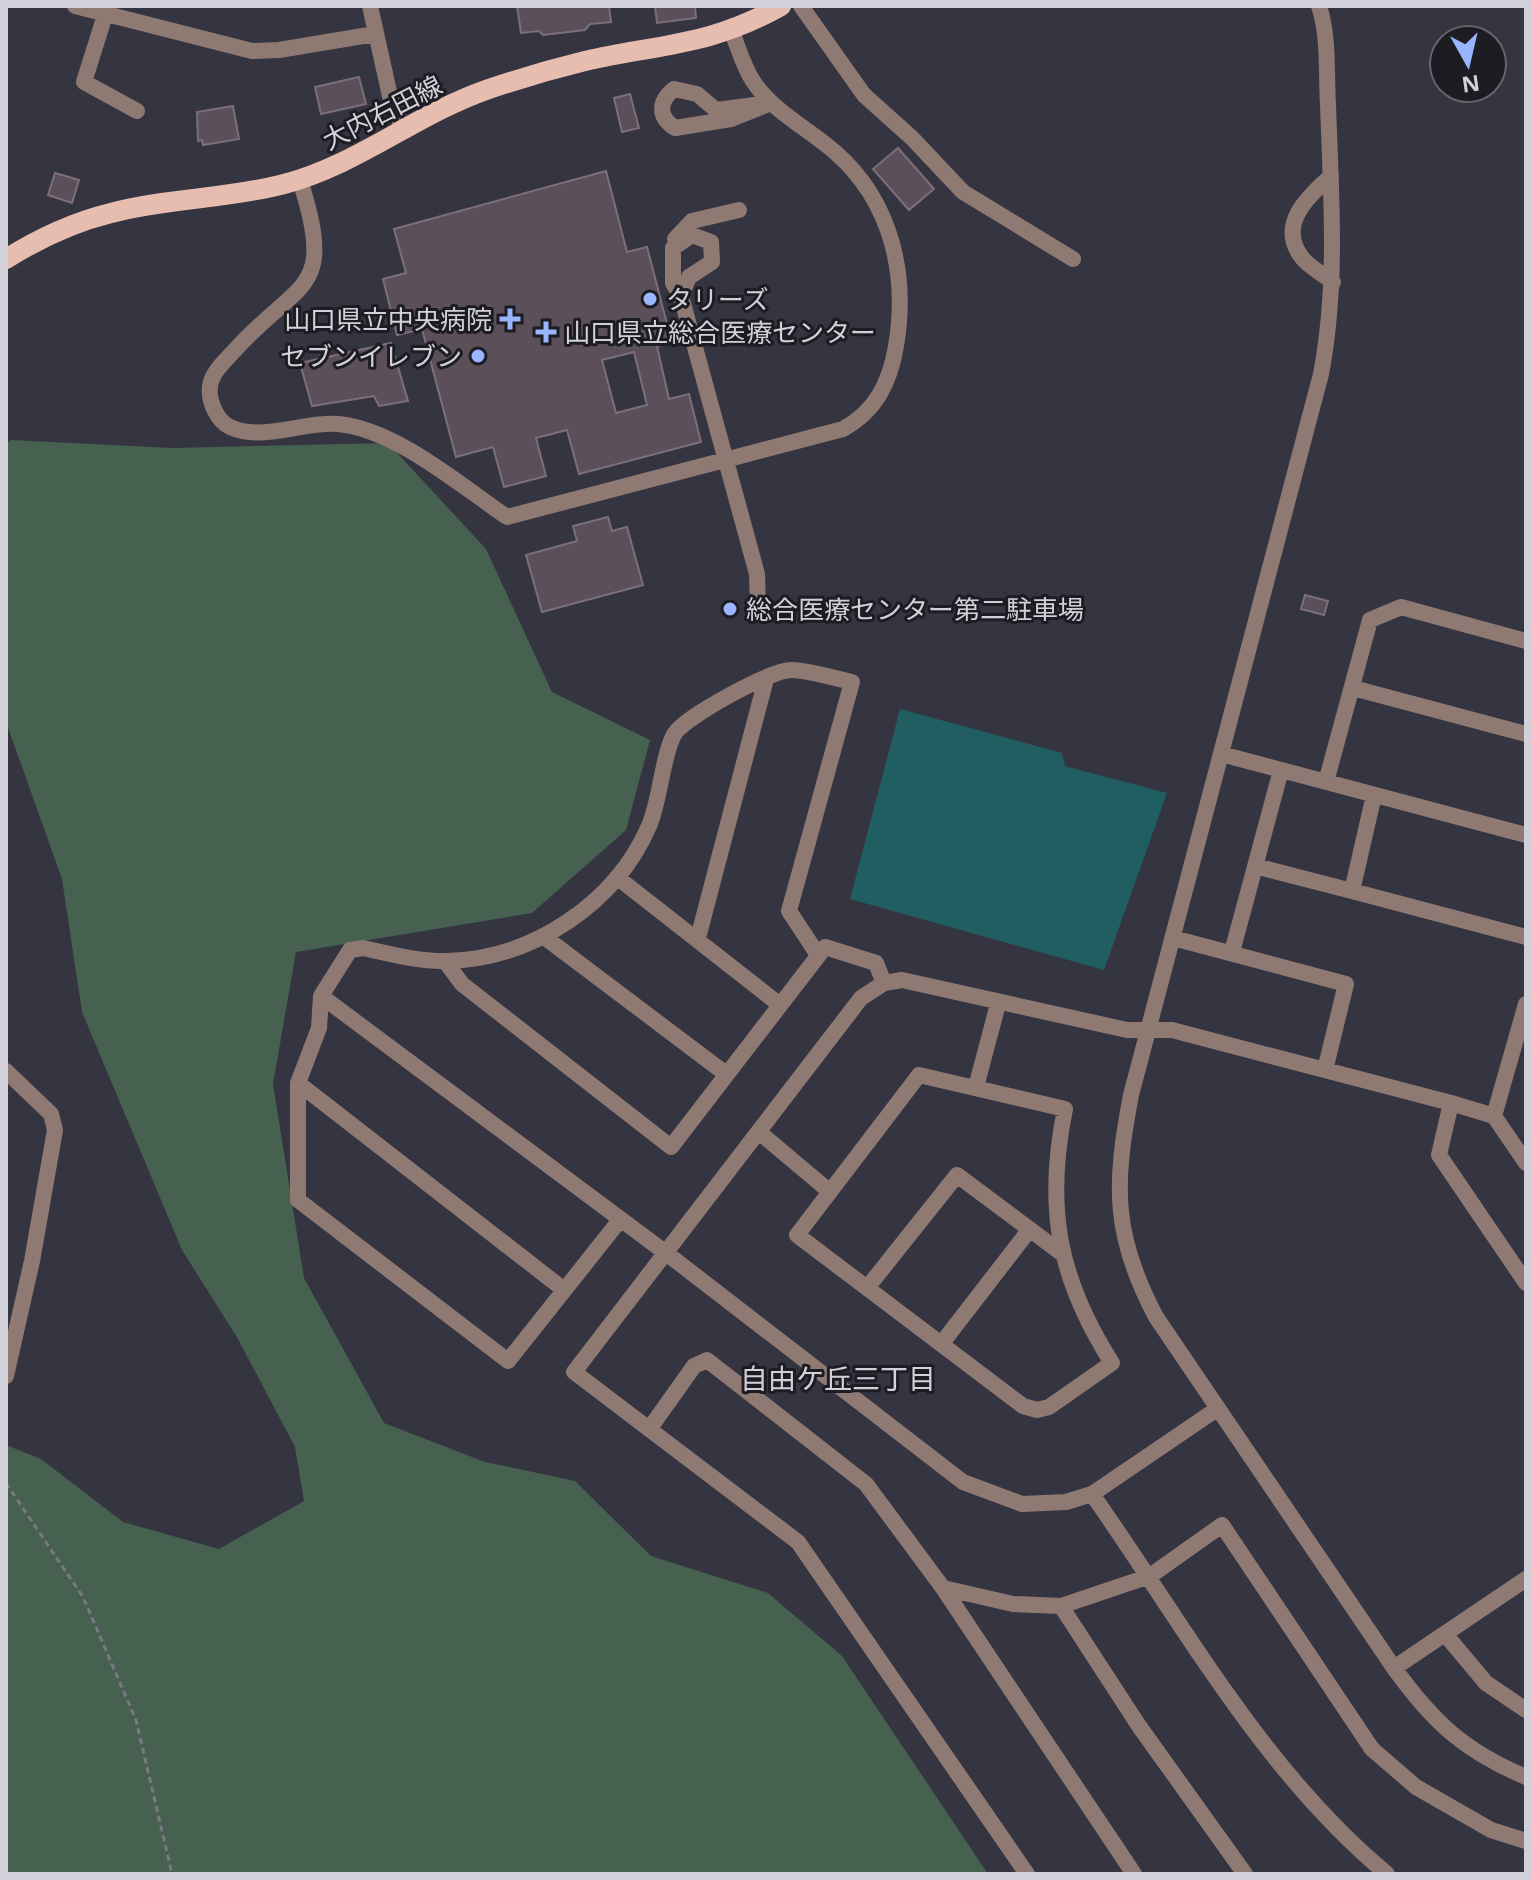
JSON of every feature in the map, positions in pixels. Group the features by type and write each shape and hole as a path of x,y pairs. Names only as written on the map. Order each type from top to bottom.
{"main road":[{"name":"大内右田線","path":"6,259 75,225 111,213 255,192 300,180 348,161 483,91 587,60 689,44 731,30 781,6"}],"street":[{"path":"75,6 252,51 279,50 375,34"},
{"path":"371,6 390,96 404,131"},
{"path":"801,6 864,95 912,138 963,192 1073,259"},
{"path":"1319,6 1325,39 1333,282 1321,374 1149,1028 1119,1157 1121,1224 1142,1291 1217,1409 1425,1711 1454,1739 1495,1764 1526,1777"},
{"path":"105,15 84,82 137,111"},
{"path":"300,180 317,242 315,263 294,297 243,341 216,372 210,394 220,420 245,431 313,424 358,427 385,437 507,517 817,438 859,420 874,404 888,381 902,309 896,252 873,199 836,152 771,103 752,80 731,30"},
{"path":"674,89 697,94 716,110 771,103 731,119 675,128 666,122 660,110 664,97 674,89"},
{"path":"1331,176 1301,203 1292,235 1303,259 1333,282"},
{"path":"739,210 692,221 676,234 673,283 681,296 757,574 758,607"},
{"path":"673,248 692,235 711,242 713,252 712,262 689,277 681,296"},
{"path":"1326,782 1370,620 1401,607 1526,641"},
{"path":"620,1220 508,1361 298,1200 298,1083 319,1028 321,996 350,950 363,948 445,961 510,951 578,915 618,878 651,823 676,732 710,707 789,669 852,682 789,911 818,955"},
{"path":"698,938 766,679"},
{"path":"1353,688 1526,734"},
{"path":"1221,754 1526,835"},
{"path":"1232,952 1281,770"},
{"path":"1352,891 1374,795"},
{"path":"1255,866 1526,937"},
{"path":"618,878 780,1005"},
{"path":"543,936 726,1074"},
{"path":"1173,938 1346,984 1325,1070"},
{"path":"445,961 462,984 671,1147 825,947 876,963 884,983"},
{"path":"1027,1874 798,1542 574,1372 861,998 884,983 902,980 998,1004 1127,1030 1172,1030 1451,1103 1494,1116 1526,1163"},
{"path":"321,996 666,1253 963,1482 1022,1504 1045,1505 1092,1494 1217,1409"},
{"path":"976,1087 998,1004"},
{"path":"1494,1116 1523,1031 1526,1004"},
{"path":"6,1071 51,1114 55,1130 7,1372"},
{"path":"919,1075 1065,1109 1055,1156 1060,1252 1089,1327 1112,1363 1049,1407 1037,1410 1023,1406 797,1235 829,1191 919,1075"},
{"path":"298,1083 563,1289"},
{"path":"1451,1103 1439,1155 1526,1283"},
{"path":"759,1132 829,1191"},
{"path":"867,1288 957,1175 1060,1252"},
{"path":"942,1343 1030,1229"},
{"path":"650,1428 694,1366 707,1360 866,1484 943,1588 1134,1874"},
{"path":"1092,1494 1150,1576 1221,1686 1307,1799 1387,1874"},
{"path":"943,1588 1013,1604 1061,1606 1150,1576 1222,1525 1372,1749 1416,1787 1491,1830 1526,1841"},
{"path":"1394,1668 1523,1586"},
{"path":"1061,1606 1139,1726 1245,1874"},
{"path":"1445,1634 1486,1683 1526,1710"}],"path":[{"path":"6,1483 83,1597 136,1720 172,1874"}],"shaded area":[{"path":"11,440 172,448 388,443 486,549 552,692 650,740 626,830 532,913 296,952 273,1084 304,1278 384,1423 485,1462 575,1481 651,1556 768,1593 842,1656 988,1874 6,1874 6,1445 41,1459 123,1522 219,1549 304,1501 295,1447 238,1339 182,1250 82,1012 62,879 6,722 6,444"},
{"path":"900,709 1062,753 1065,766 1167,793 1104,970 850,899"}],"building":[{"path":"517,6 609,6 611,22 590,24 585,30 543,35 539,31 521,33"},
{"path":"655,6 695,6 696,18 657,23"},
{"path":"359,77 366,104 321,114 315,87"},
{"path":"630,94 639,128 622,132 614,98"},
{"path":"233,106 239,139 203,145 202,140 198,141 197,112"},
{"path":"898,148 934,189 909,210 873,169"},
{"name":"山口県立総合医療センター","path":"606,171 627,252 647,247 672,343 657,346 669,399 689,394 701,442 579,474 567,430 536,438 546,476 504,487 493,447 456,457 422,329 397,335 383,279 406,273 394,229","holes":["634,352 647,405 616,413 602,360"]},
{"path":"55,173 79,180 72,203 48,195"},
{"path":"391,343 408,401 379,406 374,396 312,406 300,363"},
{"path":"608,517 612,531 627,527 643,585 542,612 526,555 577,541 573,526"},
{"path":"1305,595 1328,601 1324,615 1301,609"}],"place":[{"name":"タリーズ","path":"650,299"},
{"name":"山口県立中央病院","path":"510,319"},
{"name":"山口県立総合医療センター","path":"546,332"},
{"name":"セブンイレブン","path":"478,356"},
{"name":"総合医療センター第二駐車場","path":"730,609"}],"district":[{"name":"自由ケ丘三丁目","path":"838,1378"}]}
